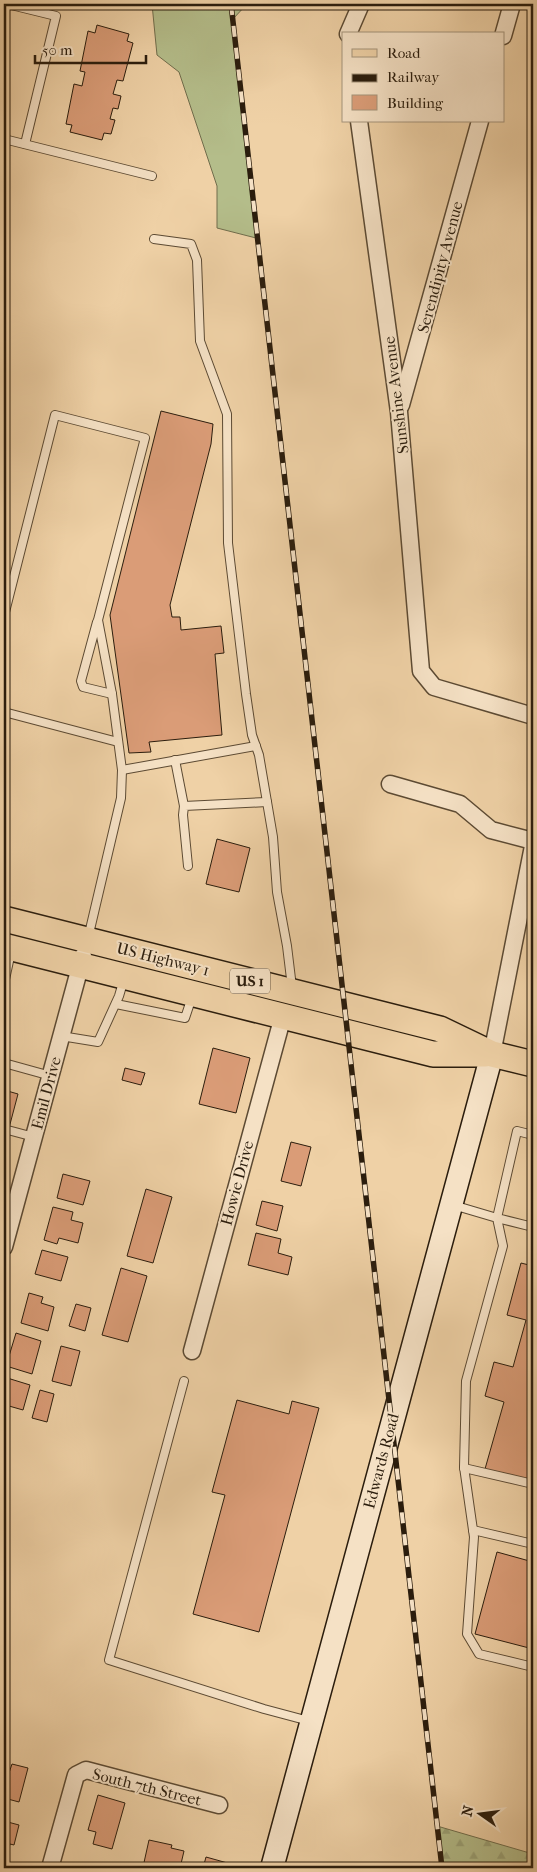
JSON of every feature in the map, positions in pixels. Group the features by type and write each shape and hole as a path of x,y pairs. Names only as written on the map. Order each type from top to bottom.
{"main road":[{"name":"US Highway 1","path":"4,919 440,1028 492,1054 533,1064"},
{"name":"US Highway 1","path":"8,947 433,1054 492,1054"},
{"name":"Edwards Road","path":"272,1868 492,1054"}],"street":[{"path":"349,32 361,4"},
{"path":"504,32 512,4"},
{"name":"Sunshine Avenue","path":"359,122 400,412 421,671 434,687 533,716"},
{"name":"Serendipity Avenue","path":"400,412 480,122"},
{"path":"390,784 460,804 491,830 533,841"},
{"path":"492,1054 528,901 533,846"},
{"name":"Emil Drive","path":"4,1247 87,940"},
{"name":"Howie Drive","path":"192,1350 282,1016"},
{"name":"South 7th Street","path":"50,1868 76,1775 86,1770 219,1805"}],"lane":[{"path":"7,4 56,16 25,144"},
{"path":"4,139 152,176"},
{"path":"154,239 190,244 197,260 200,341 227,414 228,543 246,694 252,734 259,755 273,837 277,892 287,946 292,992"},
{"path":"4,616 55,415 145,438 81,681 83,687 112,694"},
{"path":"87,940 121,798 122,770 112,694 98,620"},
{"path":"4,712 118,742"},
{"path":"122,770 256,746"},
{"path":"175,760 184,806 182,815 188,866"},
{"path":"184,806 267,802"},
{"path":"4,984 8,947"},
{"path":"61,1036 98,1042 116,1004 125,976"},
{"path":"116,1004 185,1018 194,994"},
{"path":"4,1063 51,1076"},
{"path":"4,1129 34,1137"},
{"path":"533,1135 517,1131 497,1218 503,1246 466,1382 464,1468 473,1530 467,1634 479,1654 533,1667"},
{"path":"451,1205 533,1227"},
{"path":"184,1381 109,1660 311,1722"},
{"path":"464,1468 533,1484"},
{"path":"473,1530 533,1544"}],"green space":[{"path":"152,4 247,4 232,20 256,238 217,228 217,186 179,72 157,55"},
{"path":"437,1826 533,1854 533,1868 442,1868"}],"building":[{"path":"97,25 129,34 127,41 133,43 123,81 117,80 113,94 121,96 118,109 113,108 110,119 115,120 111,134 104,133 102,140 70,132 72,125 66,124 74,84 82,86 85,72 80,71 88,31 95,33"},
{"path":"161,411 213,424 211,444 170,605 172,617 180,617 181,630 221,626 224,653 215,654 222,735 149,742 151,752 129,753 110,615"},
{"path":"217,839 250,848 239,892 206,884"},
{"path":"213,1048 250,1058 236,1113 199,1104"},
{"path":"125,1068 145,1073 141,1085 122,1080"},
{"path":"4,1090 18,1094 9,1128 4,1127"},
{"path":"291,1142 311,1147 301,1186 281,1181"},
{"path":"63,1174 90,1181 83,1205 57,1198"},
{"path":"146,1189 172,1197 153,1263 127,1256"},
{"path":"262,1201 283,1206 277,1231 256,1225"},
{"path":"53,1207 73,1212 71,1220 83,1223 78,1243 59,1238 57,1244 44,1240"},
{"path":"256,1233 281,1239 278,1253 292,1257 288,1275 248,1265"},
{"path":"42,1250 68,1257 61,1281 35,1274"},
{"path":"521,1263 533,1266 533,1482 485,1469 504,1402 485,1396 494,1362 513,1367 526,1320 507,1315"},
{"path":"121,1268 147,1276 128,1342 102,1335"},
{"path":"29,1293 43,1297 41,1303 54,1307 48,1331 21,1323"},
{"path":"76,1304 91,1308 85,1331 69,1326"},
{"path":"16,1333 41,1341 32,1374 6,1366"},
{"path":"61,1346 80,1351 71,1386 52,1381"},
{"path":"4,1377 30,1385 23,1410 9,1406 7,1412 4,1411"},
{"path":"40,1390 54,1394 47,1422 32,1418"},
{"path":"237,1400 289,1414 292,1401 319,1408 259,1632 193,1614 225,1495 212,1492"},
{"path":"497,1552 533,1562 533,1649 475,1634"},
{"path":"12,1764 28,1768 19,1802 4,1798 6,1789 4,1788 4,1774 8,1776"},
{"path":"98,1795 125,1803 112,1849 93,1844 96,1832 88,1830"},
{"path":"4,1821 19,1825 14,1845 10,1844 7,1855 4,1854"},
{"path":"149,1840 172,1845 171,1848 184,1851 180,1868 143,1867"},
{"path":"206,1857 231,1864 230,1868 203,1868"}],"railway":[{"path":"231,4 442,1868"}]}
